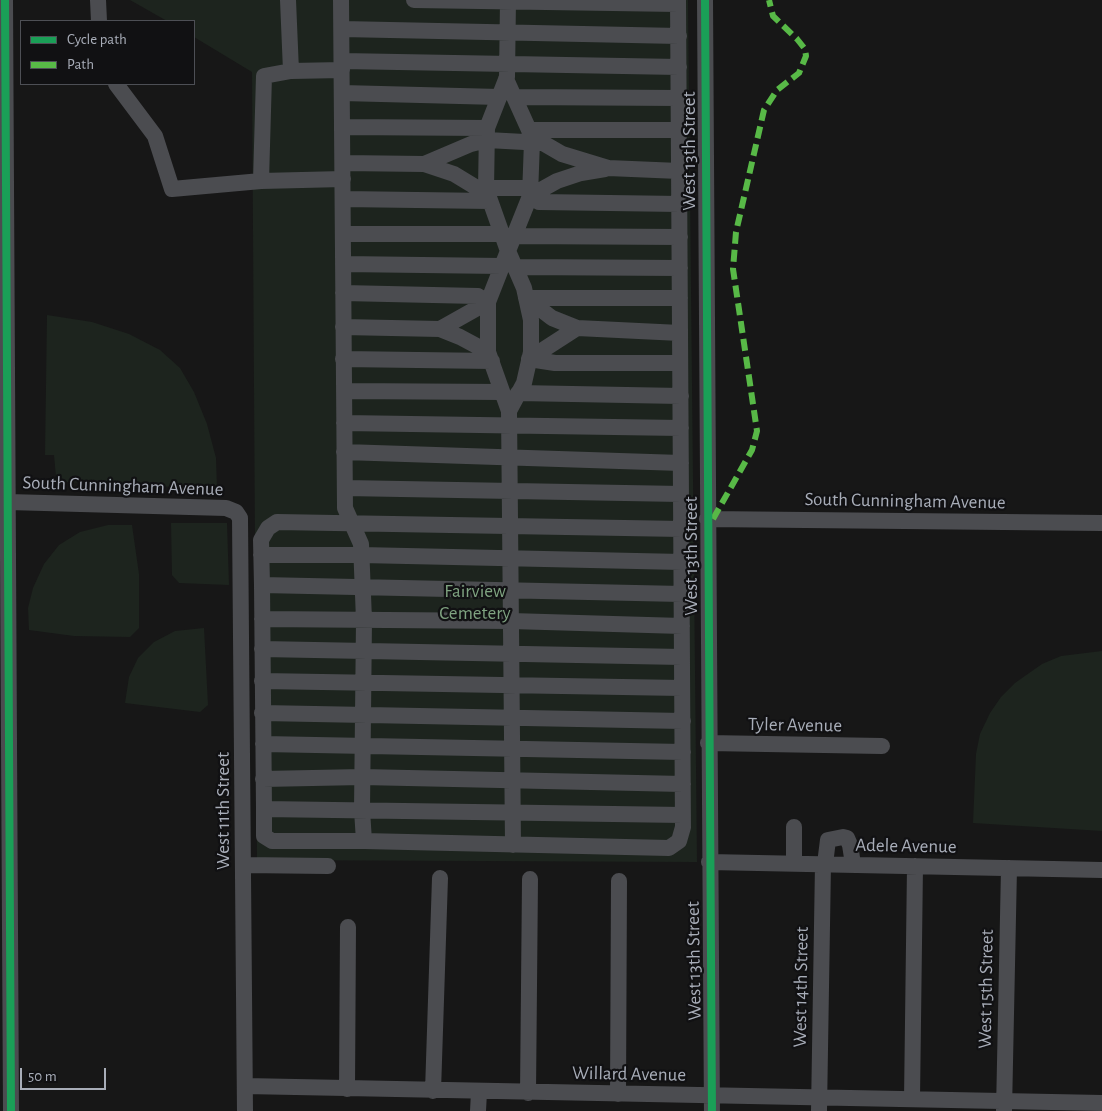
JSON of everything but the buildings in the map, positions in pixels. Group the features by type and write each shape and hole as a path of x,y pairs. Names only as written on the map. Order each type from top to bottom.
{"street":[{"path":"5,0 3,373 8,502 4,644 11,1111"},
{"path":"98,0 99,20"},
{"path":"288,0 291,71"},
{"path":"342,0 345,508 361,544 364,620 362,777 364,841"},
{"path":"414,0 678,2 682,529 683,827 679,841 670,848 364,841 272,841 264,836 261,540 268,528 277,522 682,529"},
{"name":"West 13th Street","path":"705,0 708,743 712,1103"},
{"path":"508,1 507,97 487,134 488,195 508,235 509,262 526,298 531,320 529,360 524,383 510,392"},
{"path":"342,29 679,36"},
{"path":"261,181 264,76 291,71 342,66 507,71 679,67"},
{"path":"117,85 155,136 172,189 424,164 471,144 487,134"},
{"path":"342,93 507,97 679,98"},
{"path":"507,97 531,136 562,154 608,168"},
{"path":"342,127 531,136 679,130"},
{"path":"508,235 530,192 531,136"},
{"path":"424,164 454,174 488,195"},
{"path":"343,199 530,192 581,173 608,168 679,170"},
{"path":"530,192 539,202 680,204"},
{"path":"343,234 680,237"},
{"path":"490,357 488,302 509,262"},
{"path":"343,264 509,262 680,268"},
{"path":"343,293 478,296 488,302"},
{"path":"526,298 680,298"},
{"path":"526,298 552,318 577,328 680,333"},
{"path":"440,329 488,302"},
{"path":"343,327 440,329 460,337 490,357 510,392 509,456 514,845"},
{"path":"529,360 577,328"},
{"path":"343,359 490,357"},
{"path":"529,360 555,363 680,363"},
{"path":"344,391 681,396"},
{"path":"344,424 509,418 681,428"},
{"path":"344,452 681,463"},
{"path":"345,488 510,489 681,494"},
{"name":"South Cunningham Avenue","path":"8,502 226,508 236,512"},
{"name":"West 11th Street","path":"236,512 242,521 245,1111"},
{"name":"South Cunningham Avenue","path":"707,520 1102,523"},
{"path":"261,555 361,555 682,562"},
{"path":"262,585 511,592 682,594"},
{"path":"262,619 511,621 682,626"},
{"path":"262,649 682,657"},
{"path":"262,681 682,688"},
{"path":"262,713 683,720"},
{"name":"Tyler Avenue","path":"708,743 882,746"},
{"path":"263,744 683,752"},
{"path":"263,779 362,777 683,784"},
{"path":"264,809 683,815"},
{"path":"794,827 794,863"},
{"name":"West 14th Street","path":"819,1105 824,864 828,840 847,838 853,864"},
{"name":"Adele Avenue","path":"709,862 1102,870"},
{"path":"244,865 328,866"},
{"path":"912,1099 915,866"},
{"name":"West 15th Street","path":"1004,1106 1009,868"},
{"path":"434,1091 440,878"},
{"path":"528,1092 530,879"},
{"path":"618,1094 619,881"},
{"path":"347,1089 348,927"},
{"name":"Willard Avenue","path":"245,1086 618,1094 712,1103 819,1105 912,1099 1004,1106 1102,1103"},
{"path":"478,1111 479,1092"}],"green space":[{"name":"Fairview Cemetery","path":"130,0 688,0 697,862 257,860 252,72 195,38 195,20 165,20"},
{"path":"47,315 92,322 129,334 160,350 180,368 194,392 207,424 216,458 217,489 66,482 56,477 54,455 45,455"},
{"path":"171,523 227,523 229,585 179,583 172,575"},
{"path":"108,525 132,525 139,574 139,628 130,637 74,636 29,630 28,608 33,588 44,564 59,545 80,532"},
{"path":"204,628 208,705 200,712 125,703 129,677 138,658 154,642 175,631"},
{"path":"1102,651 1102,831 973,823 976,754 980,734 990,713 1001,697 1015,683 1042,664 1061,656"}],"marked path":[{"path":"713,519 752,450 757,431 733,269 736,232 764,110 777,90 799,73 806,56 805,49 797,39 773,16 769,0"}],"cycle path":[{"path":"5,0 11,1111"},
{"path":"705,0 712,1111"}]}
